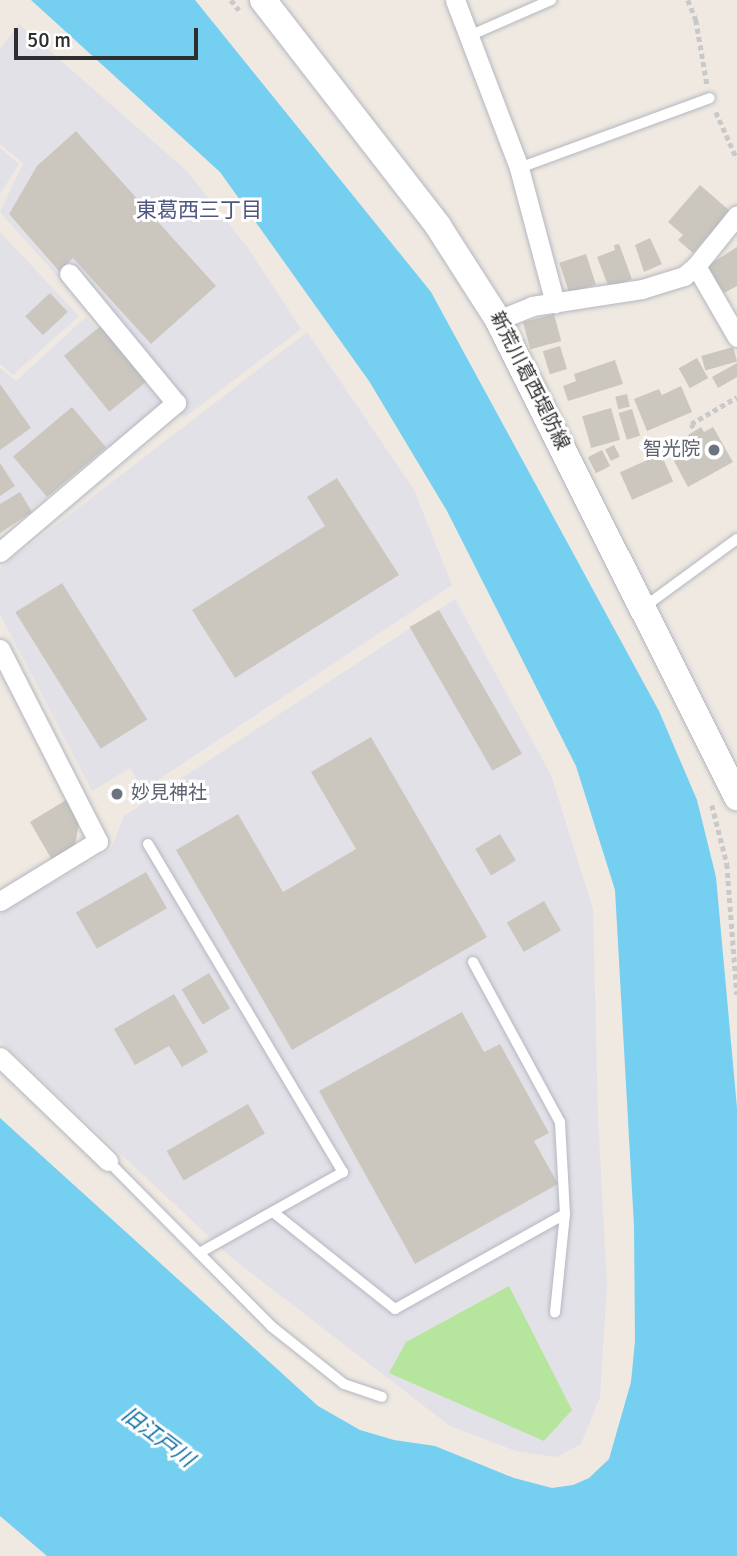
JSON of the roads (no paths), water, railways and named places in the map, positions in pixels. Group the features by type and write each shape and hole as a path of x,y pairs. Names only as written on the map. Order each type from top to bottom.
{"main road":[{"name":"新荒川葛西堤防線","path":"255,10 438,226 498,320 737,797"}],"street":[{"path":"455,0 519,168 555,303"},
{"path":"498,320 532,306 647,288 684,276 696,266 737,215"},
{"path":"696,266 737,337"},
{"path":"0,552 176,403 69,273"},
{"path":"0,649 98,841 0,901"},
{"path":"0,1057 108,1161"}],"lane":[{"path":"469,36 551,0"},
{"path":"519,168 710,99"},
{"path":"642,609 737,539"},
{"path":"148,844 343,1172 199,1253"},
{"path":"473,962 560,1122 565,1214 555,1312"},
{"path":"108,1161 271,1326 344,1384 382,1397"},
{"path":"273,1212 395,1309 565,1214"}],"water":[{"name":"旧江戸川","path":"31,0 195,0 431,292 659,711 697,800 716,877 737,1108 737,1556 47,1556 0,1516 0,1118 318,1406 360,1430 394,1440 435,1446 514,1478 552,1488 573,1485 589,1478 609,1459 631,1382 635,1341 634,1226 615,890 576,766 447,511 369,381 220,172"}],"place":[{"name":"智光院","path":"714,450"},
{"name":"妙見神社","path":"117,794"}],"district":[{"name":"東葛西三丁目","path":"199,210"}]}
